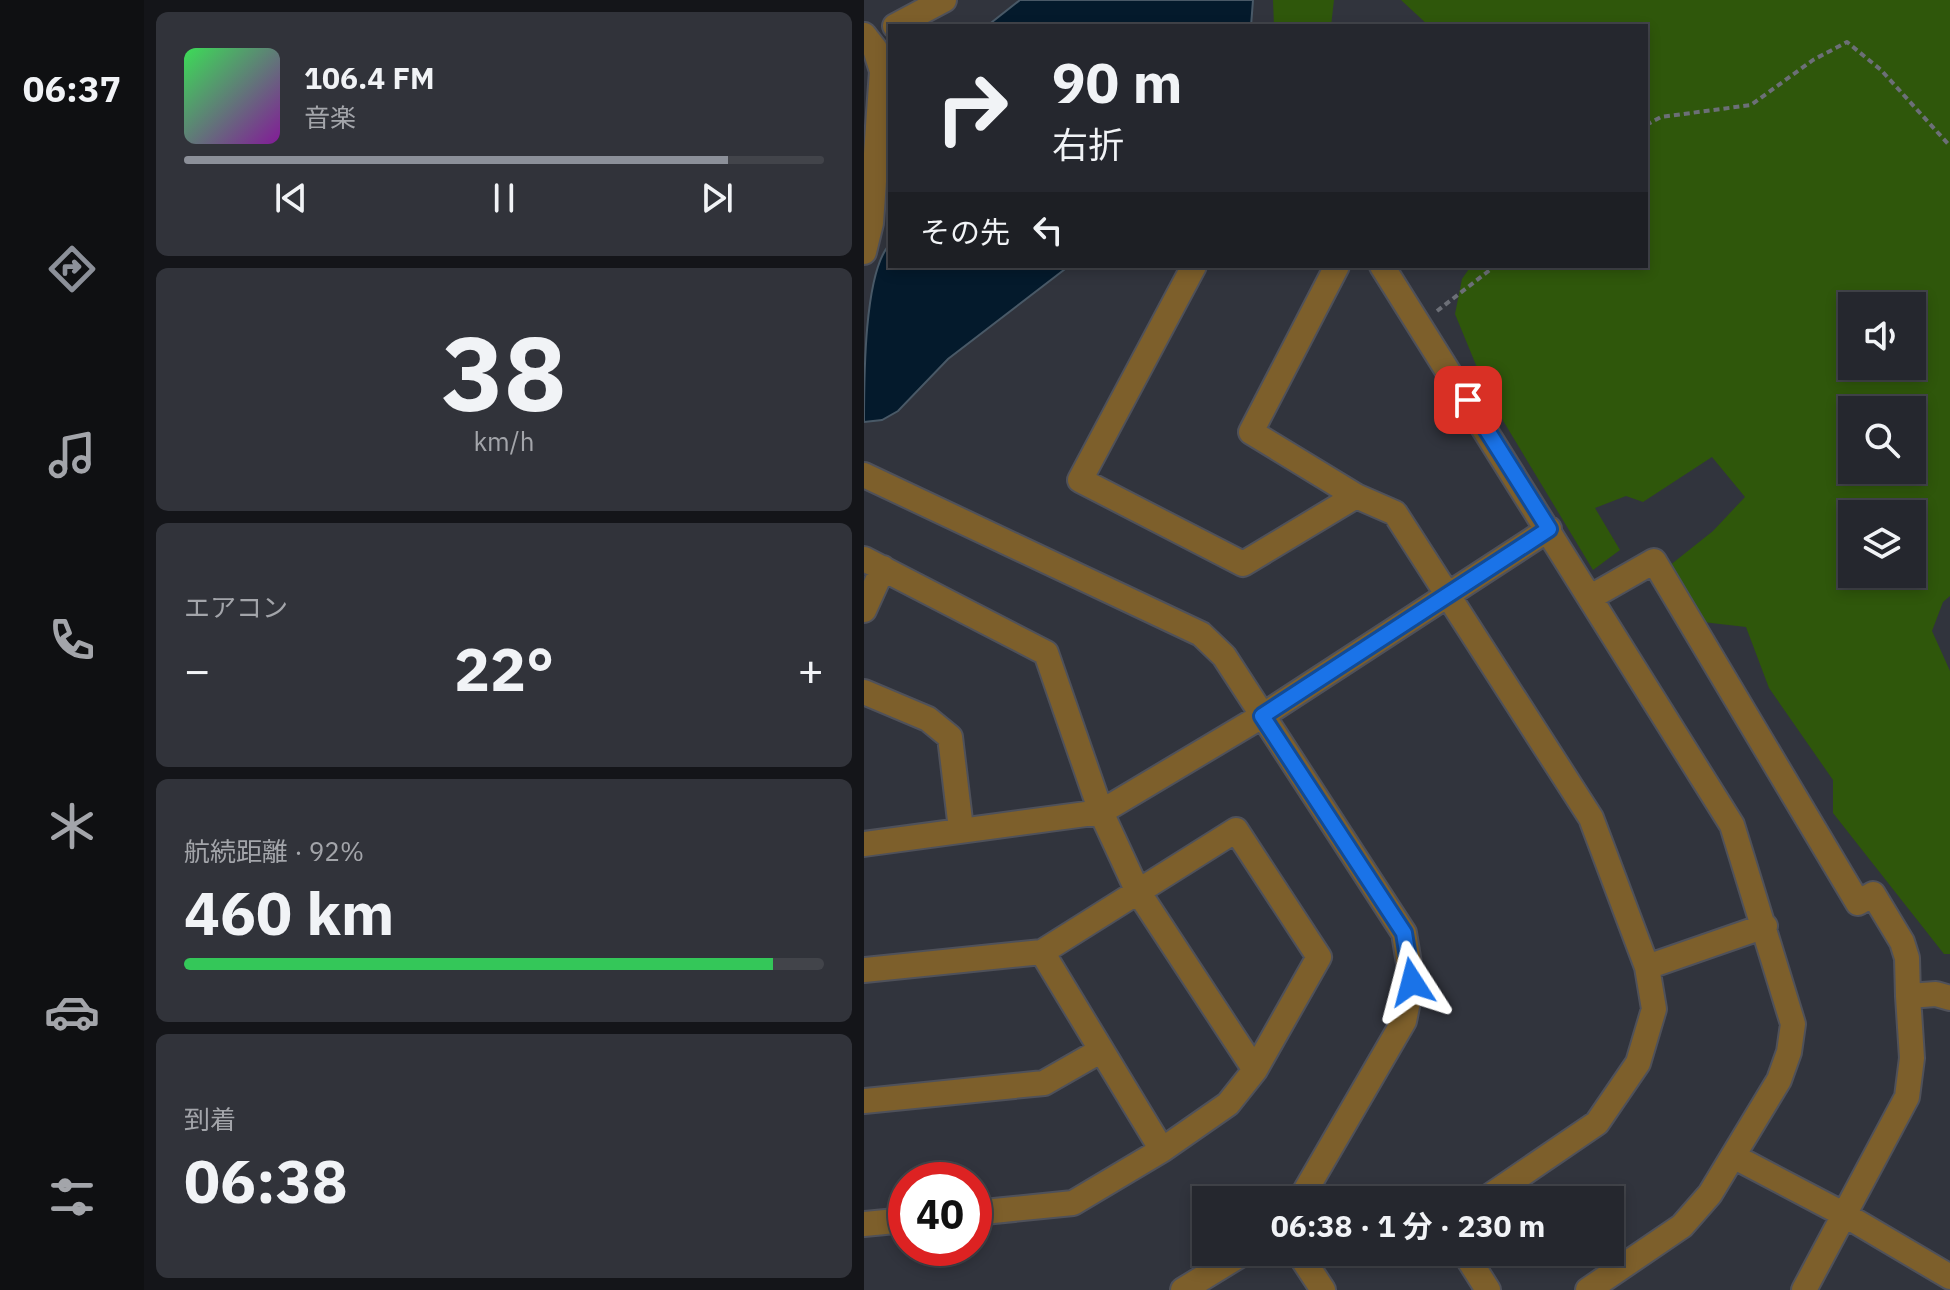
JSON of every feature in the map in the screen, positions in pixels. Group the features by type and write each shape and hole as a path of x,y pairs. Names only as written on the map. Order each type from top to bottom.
{"street":[{"path":"898,24 944,0"},
{"path":"864,252 871,223 870,151 882,71 875,49 865,36 888,28"},
{"path":"1193,268 1080,480 1243,564 1356,496"},
{"path":"1336,268 1251,432 1356,496 1395,513 1591,818 1647,967 1654,1009 1638,1063 1597,1123 1505,1186"},
{"path":"1383,268 1732,825 1793,1024 1789,1052 1779,1080 1710,1194 1682,1226 1588,1290"},
{"path":"864,475 1201,634 1224,656 1404,933 1412,982 1404,1021 1308,1186"},
{"path":"864,844 1101,812 1262,716 1549,529"},
{"path":"1591,597 1654,561 1858,903 1873,894 1902,942 1907,958 1912,1058 1907,1097 1804,1290"},
{"path":"864,610 874,564 1046,653 1101,812 1137,890 1255,1070"},
{"path":"864,692 928,719 950,737 961,829"},
{"path":"864,970 1042,952 1236,830 1319,957 1255,1070 1228,1104 1162,1150 1073,1203 992,1211"},
{"path":"1647,967 1765,926"},
{"path":"1042,952 1162,1150"},
{"path":"1908,996 1936,994 1950,998"},
{"path":"864,1101 1044,1083 1100,1051"},
{"path":"1733,1156 1845,1215 1950,1277"},
{"path":"864,1224 888,1222"},
{"path":"1183,1290 1222,1266"},
{"path":"1307,1266 1323,1290"},
{"path":"1473,1266 1488,1290"}],"path":[{"path":"1648,124 1661,117 1751,105 1813,60 1847,42 1881,70 1950,146"},
{"path":"1420,323 1492,268"}],"green space":[{"path":"1273,0 1334,0 1331,24 1274,24"},
{"path":"1401,0 1950,0 1950,596 1943,602 1932,631 1950,671 1950,954 1944,954 1833,813 1833,780 1769,688 1746,627 1694,621 1669,566 1713,531 1745,497 1712,457 1643,502 1626,496 1595,508 1620,550 1593,570 1490,399 1455,314 1462,279 1470,268 1648,268 1648,24 1427,24"}],"water":[{"path":"1020,0 1253,0 1251,24 990,24"},
{"path":"888,247 888,268 1066,268 948,359 898,411 882,420 864,422 867,327 881,258"}],"route":[{"path":"1412,982 1404,933 1262,716 1549,529 1468,400"}]}
